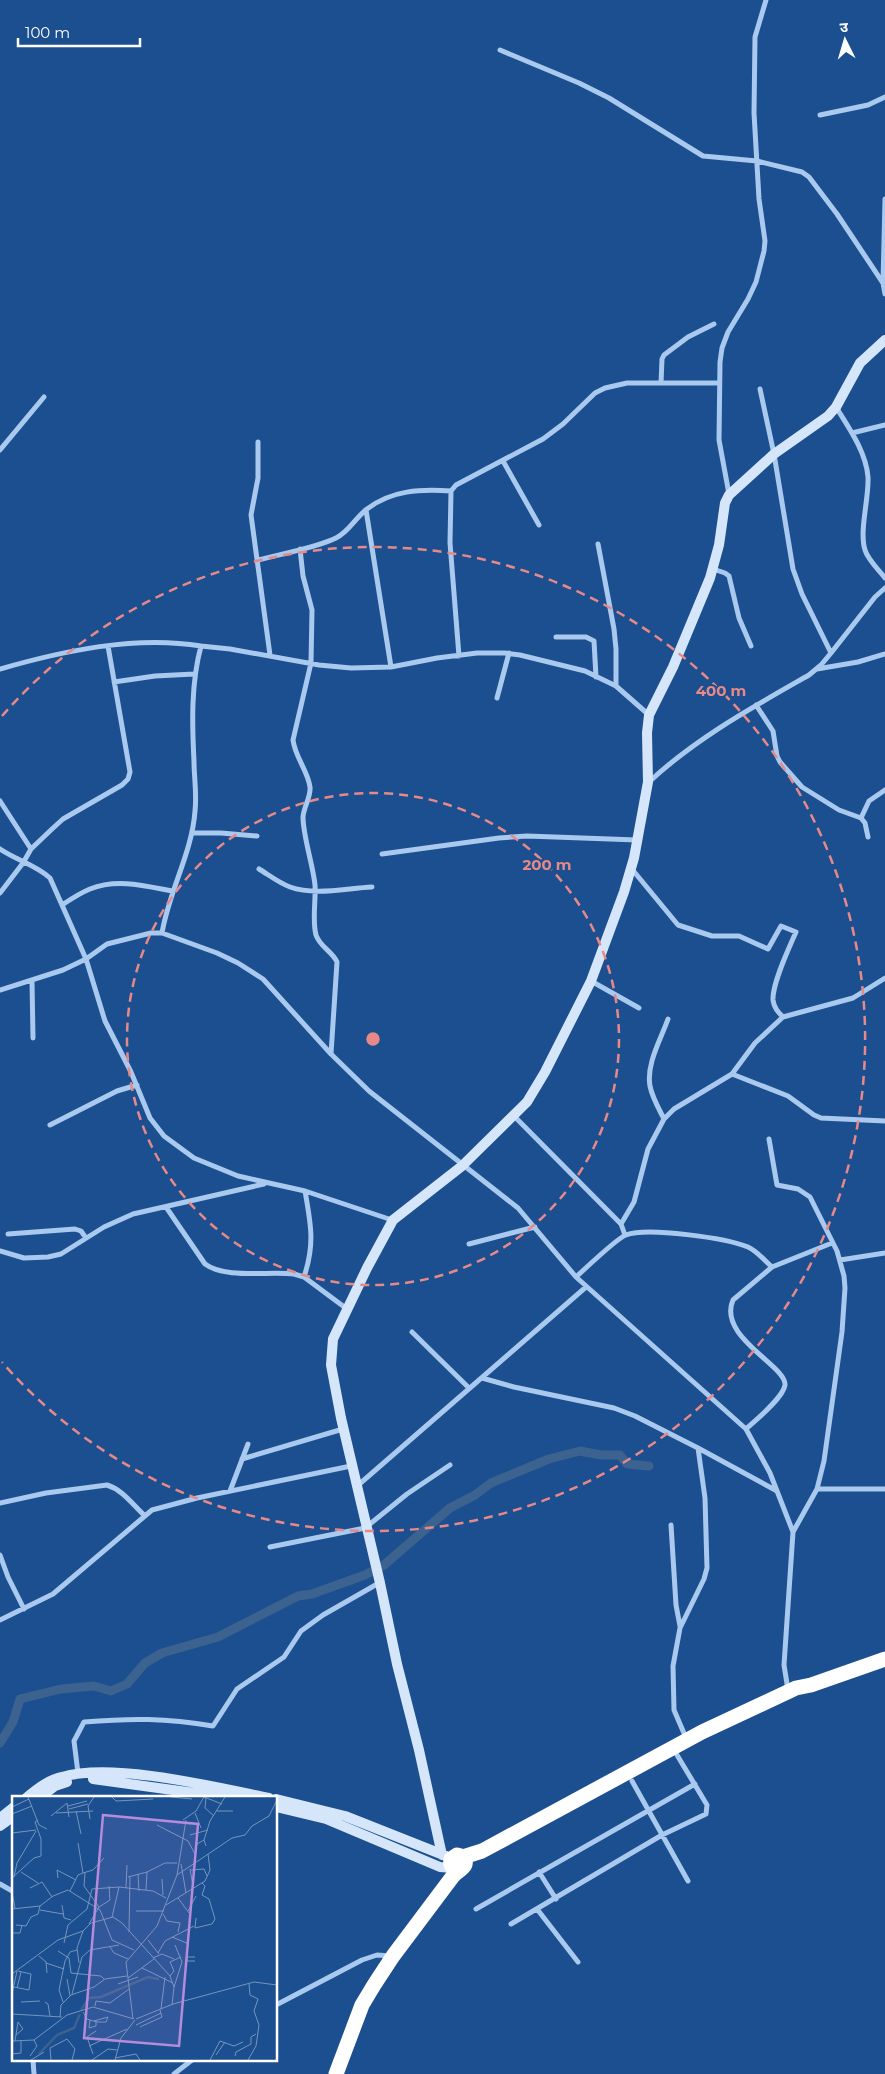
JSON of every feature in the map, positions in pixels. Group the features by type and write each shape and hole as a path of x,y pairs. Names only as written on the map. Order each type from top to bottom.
{"highway":[{"path":"336,2074 362,2005 456,1862 482,1851 559,1811 687,1740 811,1686 885,1659"},
{"path":"456,1862 477,1863 560,1821 677,1755 790,1695"}],"street":[{"path":"729,495 719,440 719,383 722,348 728,332 756,282 764,251 765,241 759,199 754,113 756,36 766,0"},
{"path":"500,50 609,98 703,156 757,160 793,169 809,177 852,234 883,283"},
{"path":"820,115 868,105 885,97"},
{"path":"885,199 883,283 885,294"},
{"path":"661,383 662,359 664,355 688,337 714,324"},
{"path":"456,1862 420,1750 397,1664 380,1583 351,1466 330,1353 337,1326 393,1220 462,1166 527,1102 545,1072 591,981 631,868 648,782 647,733 649,715 673,667 712,569 719,545 725,503 729,495 774,454 828,416 836,407 860,363 885,340"},
{"path":"459,656 450,543 450,491 456,485 553,432 595,393 616,385 719,383"},
{"path":"760,389 774,454 793,569 802,594 831,653"},
{"path":"0,450 44,397"},
{"path":"836,407 852,433 863,458 868,477 865,551 885,578"},
{"path":"852,433 885,425"},
{"path":"258,442 258,478 251,515 270,655"},
{"path":"503,461 538,525"},
{"path":"258,560 337,538 366,510 387,497 406,491 424,489 450,491"},
{"path":"366,510 391,667"},
{"path":"598,544 614,629 616,686"},
{"path":"300,549 302,576 312,610 312,664 293,740 294,749 309,782 310,790 305,807 304,822 315,890 317,937 337,962 330,1054"},
{"path":"712,569 729,576 739,618 751,646"},
{"path":"648,782 679,755 816,669 875,597 885,588"},
{"path":"556,637 586,637 594,641 596,646 596,677"},
{"path":"0,669 47,656 108,646 149,643 201,646 270,655 312,664 351,668 391,667 437,658 485,652 509,653 571,668 596,677 616,686 649,715"},
{"path":"0,893 23,863 31,849 63,819 122,785 128,779 130,772 108,646"},
{"path":"162,933 172,891 192,833 196,811 193,735 194,674 201,646"},
{"path":"497,698 509,653"},
{"path":"816,669 858,662 885,654"},
{"path":"114,682 155,676 194,674"},
{"path":"756,705 774,731 777,756 780,762 802,787 839,810 861,818 865,823 868,837"},
{"path":"861,818 869,801 885,790"},
{"path":"0,801 31,849"},
{"path":"192,833 258,836"},
{"path":"382,854 518,837 637,840"},
{"path":"0,849 23,863 42,871 50,878 86,959 105,1021 137,1085 150,1118 164,1136 194,1158 223,1171 252,1181 305,1191 393,1220"},
{"path":"631,868 678,924 712,936 739,936 768,949 781,926 796,932 785,957 773,1000 777,1011 784,1017"},
{"path":"259,869 292,888 315,890 372,887"},
{"path":"62,905 87,890 101,886 131,884 172,891"},
{"path":"0,990 63,970 86,959 108,944 143,935 162,933 217,953 253,971 263,979 330,1054 369,1091 462,1166 518,1208 586,1287 746,1429 778,1492 793,1532 784,1665 790,1695"},
{"path":"621,1224 634,1202 648,1149 664,1119 674,1109 732,1074 755,1042 784,1017 853,998 885,978"},
{"path":"32,980 33,1038"},
{"path":"591,981 639,1008"},
{"path":"664,1119 653,1094 650,1077 652,1063 668,1019"},
{"path":"732,1074 788,1096 814,1115 822,1118 885,1121"},
{"path":"50,1125 117,1091 137,1085"},
{"path":"514,1116 621,1224 625,1235"},
{"path":"769,1138 777,1185 798,1189 810,1197 840,1260 845,1288 824,1461 817,1488 793,1532"},
{"path":"0,1251 24,1258 48,1257 61,1254 104,1227 133,1214 267,1183"},
{"path":"304,1278 312,1250 305,1191"},
{"path":"166,1207 205,1264 209,1267 226,1272 285,1273 304,1278 347,1309"},
{"path":"470,1244 515,1234 535,1227"},
{"path":"8,1234 75,1229 81,1231 86,1238"},
{"path":"576,1277 625,1235 674,1233 739,1244 751,1248 772,1267"},
{"path":"746,1429 782,1394 784,1381 742,1336 731,1316 730,1307 739,1294 772,1267 832,1243"},
{"path":"840,1260 885,1253"},
{"path":"356,1487 586,1287"},
{"path":"412,1332 469,1388"},
{"path":"482,1378 514,1387 614,1408 635,1416 778,1492"},
{"path":"242,1459 343,1429"},
{"path":"230,1491 248,1444"},
{"path":"687,1740 674,1710 673,1666 680,1628 704,1579 707,1568 705,1498 698,1448"},
{"path":"270,1546 365,1528 407,1494 450,1465"},
{"path":"0,1620 53,1594 70,1582 144,1515 162,1506 351,1466"},
{"path":"0,1503 46,1493 107,1485 116,1488 144,1515"},
{"path":"817,1488 885,1489"},
{"path":"671,1525 676,1604 680,1628"},
{"path":"0,1555 8,1577 24,1609"},
{"path":"78,1773 74,1741 84,1722 130,1718 176,1719 213,1726 220,1712 237,1689 284,1657 301,1631 323,1615 380,1583"},
{"path":"511,1924 662,1835 707,1812 707,1805 677,1755"},
{"path":"29,1796 52,1780 78,1773 108,1772 145,1776 259,1796"},
{"path":"42,1796 55,1786 82,1779 100,1779 217,1796"},
{"path":"632,1781 688,1881"},
{"path":"476,1909 695,1784"},
{"path":"278,1799 345,1816 456,1862"},
{"path":"278,1807 326,1819 440,1867 456,1862"},
{"path":"0,1818 12,1809"},
{"path":"0,1826 12,1817"},
{"path":"539,1872 556,1899"},
{"path":"0,1884 12,1891"},
{"path":"537,1909 578,1962"},
{"path":"278,2004 362,1960 378,1955 393,1956"},
{"path":"174,2074 189,2062"}],"waterway":[{"path":"0,1743 13,1722 20,1699 61,1689 94,1686 111,1691 127,1684 145,1663 162,1653 218,1637 298,1596 312,1594 365,1575 384,1565 450,1508 475,1495 491,1483 549,1459 580,1451 601,1455 620,1455 627,1464 649,1466"}]}
